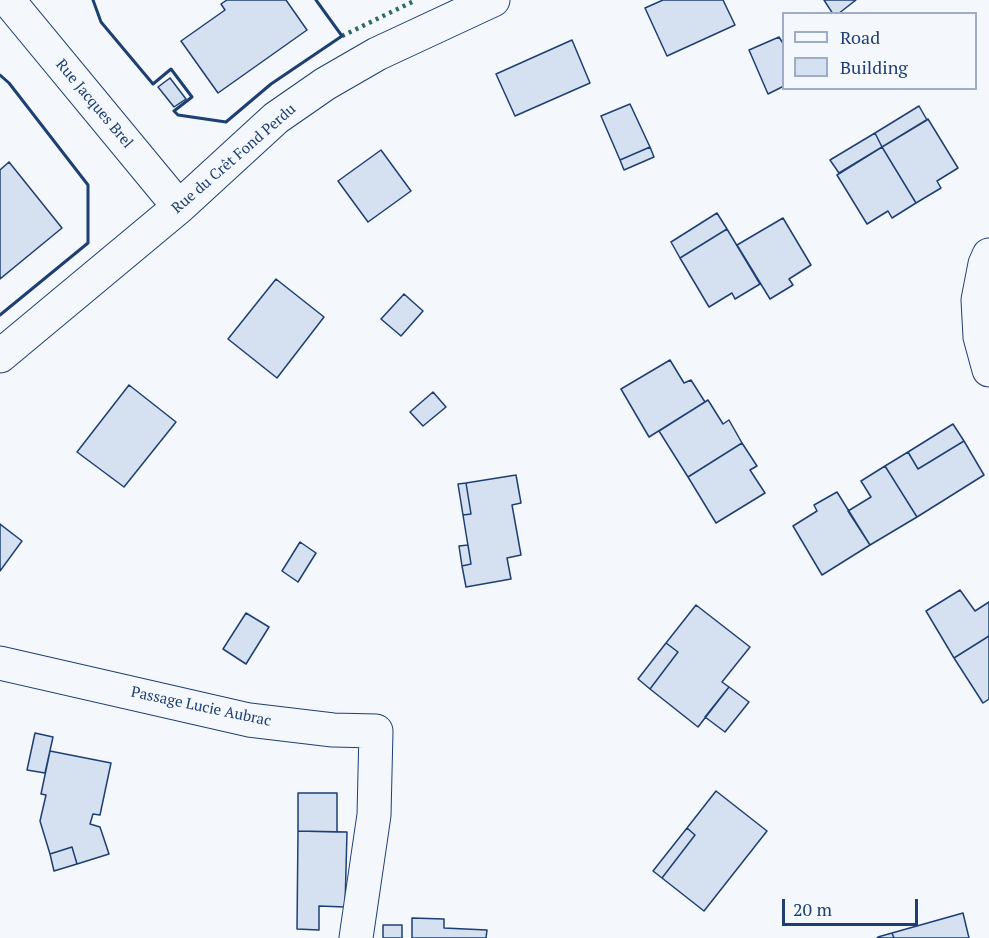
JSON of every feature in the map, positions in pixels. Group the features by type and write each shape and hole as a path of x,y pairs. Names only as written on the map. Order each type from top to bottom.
{"street":[{"name":"Rue Jacques Brel","path":"8,0 179,207"},
{"name":"Rue du Crêt Fond Perdu","path":"0,356 179,207 276,118 325,84 377,54 493,0"},
{"path":"989,255 978,300 980,337 989,370"},
{"name":"Passage Lucie Aubrac","path":"0,663 249,720 333,730 376,730 374,815 356,938"}],"building":[{"path":"227,0 286,0 307,30 218,93 181,41 225,10 221,4"},
{"path":"663,0 723,0 735,25 667,56 645,8"},
{"path":"824,0 856,0 841,12 832,12"},
{"path":"779,37 782,42 782,87 768,94 749,50"},
{"path":"572,40 590,83 515,116 496,74"},
{"path":"170,78 186,99 174,107 158,87"},
{"path":"630,104 650,147 620,160 601,116"},
{"path":"919,106 927,120 882,147 875,133"},
{"path":"928,119 958,168 937,181 941,188 916,203 882,147"},
{"path":"875,133 882,147 839,173 830,160"},
{"path":"650,147 654,157 624,170 620,160"},
{"path":"882,147 916,203 892,218 888,211 867,224 837,175"},
{"path":"381,150 411,191 368,222 338,181"},
{"path":"9,162 62,228 0,279 0,170"},
{"path":"717,213 727,229 680,258 671,242"},
{"path":"783,218 811,265 789,279 793,285 770,299 737,245"},
{"path":"727,229 760,284 735,299 732,293 709,307 680,258"},
{"path":"276,279 324,317 277,378 228,339"},
{"path":"404,294 423,311 401,336 381,319"},
{"path":"670,360 684,383 691,380 705,402 649,437 621,389"},
{"path":"129,385 176,422 124,487 77,452"},
{"path":"433,392 446,407 423,426 410,412"},
{"path":"708,400 723,424 729,420 742,443 688,477 659,431"},
{"path":"953,424 964,441 918,469 908,452"},
{"path":"964,441 984,475 917,517 885,466 908,452 918,469"},
{"path":"742,443 757,466 750,470 765,493 716,523 688,477"},
{"path":"885,466 917,517 870,545 848,511 871,497 861,481"},
{"path":"516,475 521,503 512,505 521,555 507,558 511,579 466,587 462,566 471,564 463,515 471,514 466,483"},
{"path":"466,483 471,514 463,515 458,484"},
{"path":"837,492 870,545 822,575 793,526 817,511 814,505"},
{"path":"0,524 22,541 0,571"},
{"path":"300,542 316,553 298,582 282,571"},
{"path":"468,545 471,564 462,566 459,546"},
{"path":"960,590 975,611 989,602 989,636 954,658 926,611"},
{"path":"696,605 750,647 722,682 729,687 698,727 650,689 678,652 666,643"},
{"path":"246,613 269,627 246,664 223,649"},
{"path":"989,636 989,699 983,703 954,658"},
{"path":"666,643 678,652 650,689 638,679"},
{"path":"729,687 749,702 725,732 705,717"},
{"path":"35,733 53,737 45,773 27,770"},
{"path":"50,751 111,763 100,815 93,814 90,824 100,827 109,854 77,864 72,847 50,854 40,821 46,795 41,794"},
{"path":"716,791 767,831 704,911 662,878 695,835 687,828"},
{"path":"298,793 337,793 337,832 298,831"},
{"path":"687,828 695,835 662,878 653,871"},
{"path":"298,831 347,832 345,907 319,906 319,930 297,929"},
{"path":"72,847 77,864 54,871 50,854"},
{"path":"963,913 969,938 894,938 892,933"},
{"path":"412,918 444,919 444,928 487,930 486,938 412,938"},
{"path":"383,925 402,925 402,938 383,938"},
{"path":"892,933 894,938 877,938 878,937"}],"hedge":[{"path":"342,36 416,0"}],"wall":[{"path":"93,0 101,22 153,84 171,69 192,97 174,111 178,115 226,122 271,84 342,36 316,0"},
{"path":"0,75 9,83 88,185 88,243 0,315"}]}
